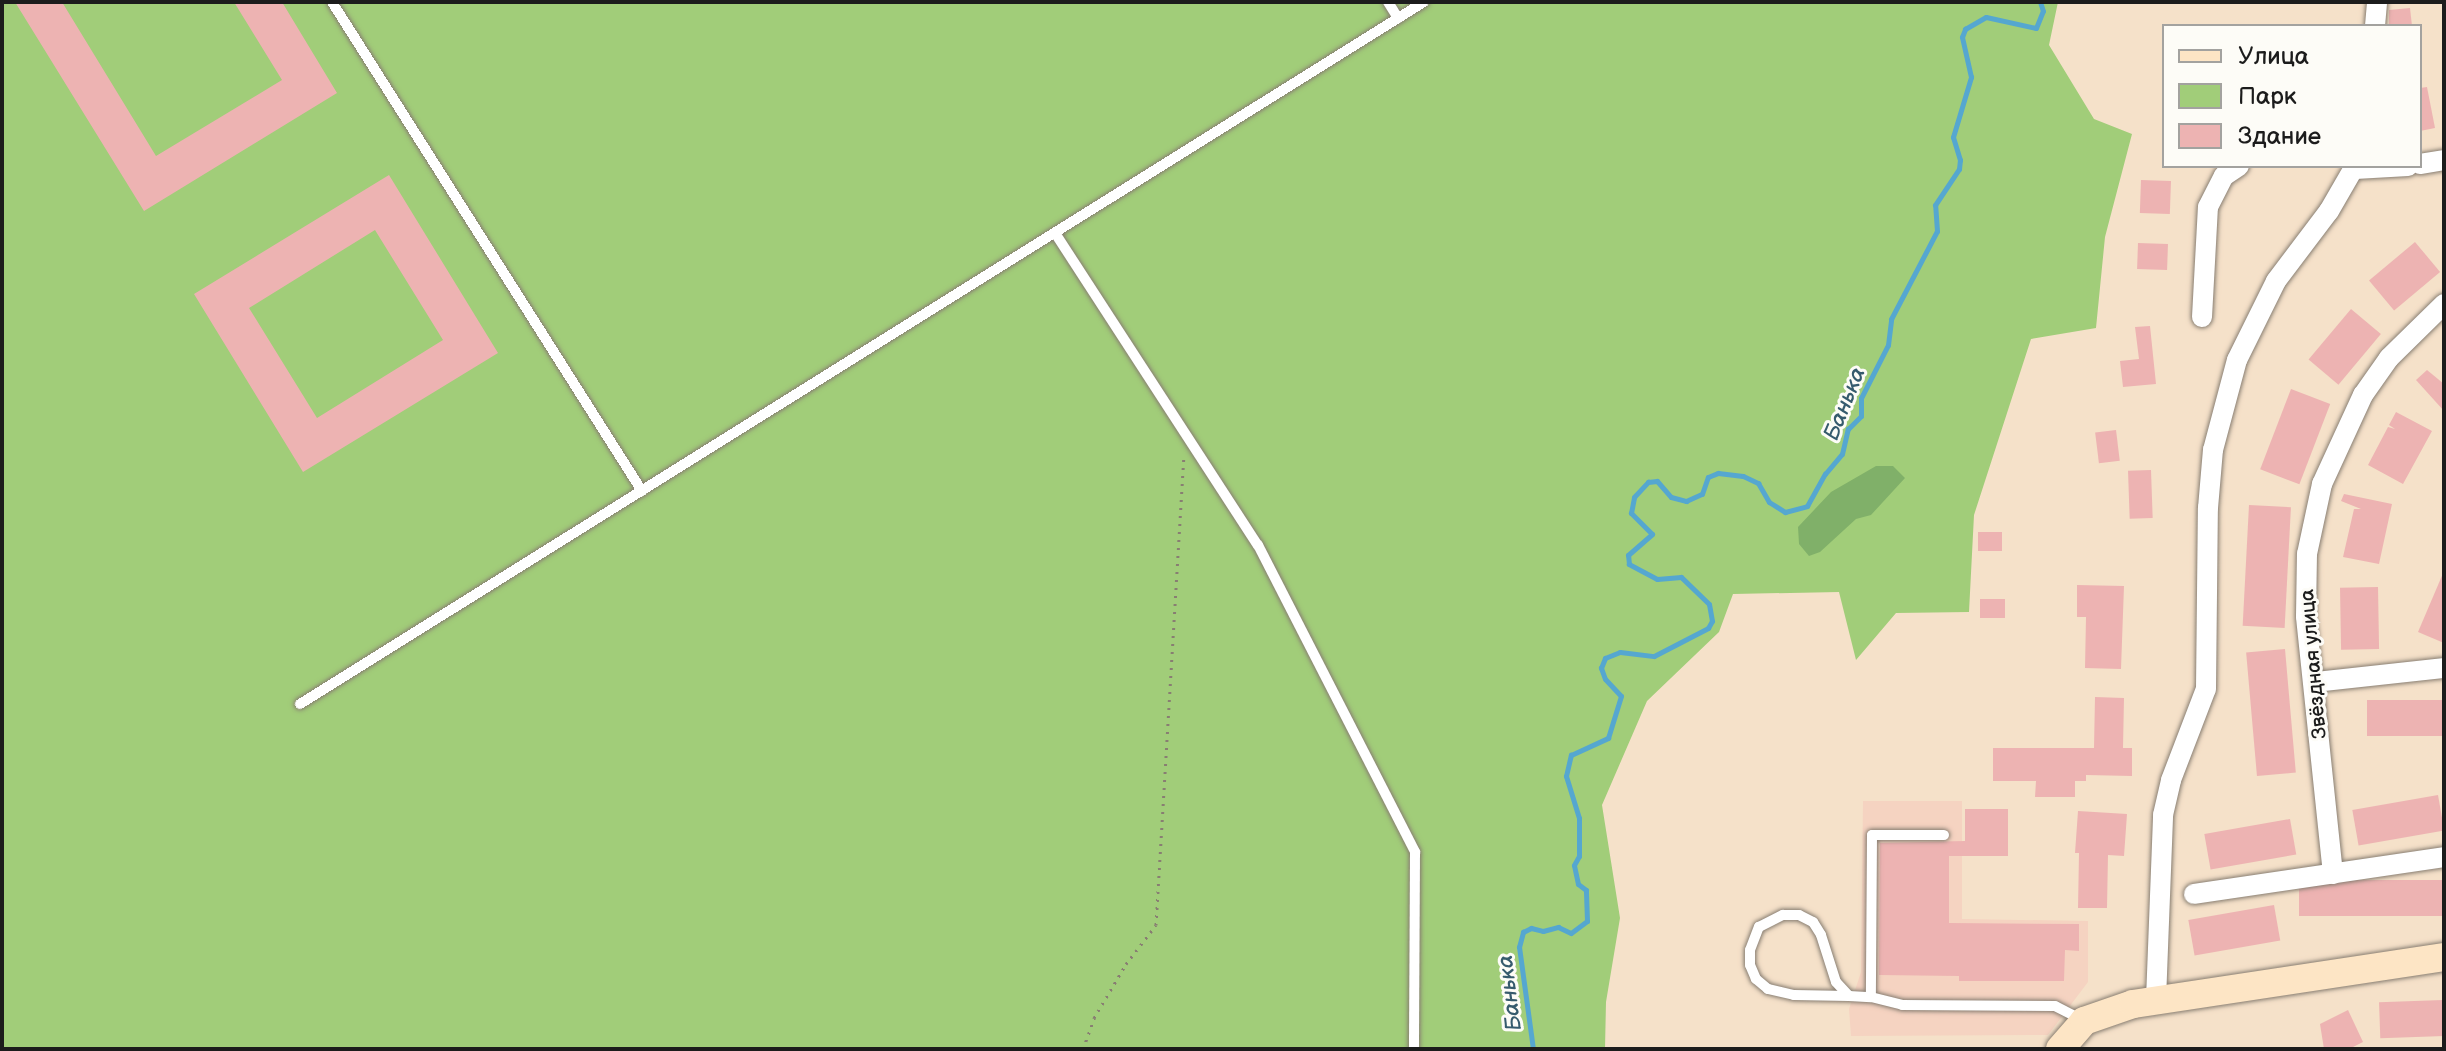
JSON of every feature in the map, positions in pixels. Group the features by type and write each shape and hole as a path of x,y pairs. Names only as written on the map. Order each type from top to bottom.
{"street":[{"path":"2375,24 2377,2"},
{"path":"2422,164 2444,160"},
{"path":"2202,317 2208,207 2224,176 2236,168"},
{"path":"2156,1000 2163,815 2171,780 2206,689 2208,508 2213,450 2237,360 2269,294 2355,168"},
{"name":"Звёздная улица","path":"2333,874 2306,616 2307,554 2322,484 2363,395 2389,358 2444,304"},
{"path":"2315,682 2444,668"},
{"path":"2194,894 2444,857"},
{"path":"2060,1049 2084,1021 2102,1012 2156,1000 2444,957"}],"lane":[{"path":"332,2 642,491"},
{"path":"1388,2 1398,18"},
{"path":"300,704 1424,2"},
{"path":"1055,233 1258,545 1415,852 1414,1049"},
{"path":"1871,997 1872,835 1944,835"},
{"path":"1849,996 1836,982 1821,935 1813,922 1799,915 1783,915 1759,927 1750,950 1750,965 1756,979 1768,989 1794,995 1871,997 1902,1005 2055,1006 2084,1021"}],"path":[{"path":"1083,1049 1094,1018 1126,964 1156,925 1186,434"}],"shaded area":[{"path":"1863,801 1962,801 1962,919 2088,921 2088,982 2048,1035 1851,1036 1849,1009 1861,972"}],"green space":[{"path":"2,2 2058,2 2049,45 2094,119 2132,134 2105,237 2096,328 2031,339 1974,515 1969,612 1896,613 1856,660 1839,592 1733,594 1719,632 1647,701 1602,805 1620,918 1606,1002 1605,1049 2,1049"},
{"path":"1876,466 1893,466 1905,478 1871,515 1856,519 1820,552 1809,556 1799,544 1798,527 1831,492"}],"building":[{"path":"15,2 62,2 156,156 282,80 234,2 282,2 337,93 144,211"},
{"path":"2410,8 2412,24 2389,24 2389,10"},
{"path":"2427,87 2435,128 2422,131 2422,88"},
{"path":"389,175 498,353 303,472 194,294","holes":["375,230 443,340 317,418 249,308"]},
{"path":"2141,180 2171,181 2170,214 2140,213"},
{"path":"2415,242 2440,272 2394,310 2369,281"},
{"path":"2138,243 2168,244 2167,270 2137,269"},
{"path":"2351,309 2381,334 2338,385 2309,360"},
{"path":"2150,326 2156,384 2123,387 2120,361 2139,359 2135,327"},
{"path":"2427,370 2444,384 2444,411 2416,380"},
{"path":"2291,389 2330,404 2299,484 2260,469"},
{"path":"2396,412 2432,431 2403,484 2368,465 2388,427 2395,429 2389,425"},
{"path":"2116,430 2120,461 2099,463 2095,433"},
{"path":"2151,470 2153,518 2130,519 2128,471"},
{"path":"2344,494 2392,504 2379,564 2343,557 2354,509 2361,509 2341,501"},
{"path":"2249,505 2291,507 2285,628 2243,626"},
{"path":"1978,532 2002,532 2002,551 1978,551"},
{"path":"2444,571 2444,643 2418,632"},
{"path":"2077,585 2124,586 2121,669 2085,668 2086,617 2077,617"},
{"path":"2378,587 2379,649 2341,650 2340,588"},
{"path":"1980,599 2005,599 2005,618 1980,618"},
{"path":"2285,649 2296,773 2257,776 2246,652"},
{"path":"2095,697 2124,698 2123,748 2132,748 2132,776 2086,775 2086,781 2075,781 2075,797 2035,797 2036,781 1993,781 1993,748 2094,748"},
{"path":"2367,700 2444,700 2444,736 2367,736"},
{"path":"2438,795 2444,830 2359,846 2352,810"},
{"path":"1965,809 2008,809 2008,856 1949,856 1949,923 2079,924 2079,951 2065,950 2064,981 1959,981 1959,976 1879,975 1880,843 1965,841"},
{"path":"2078,811 2127,814 2124,856 2108,855 2107,908 2078,908 2079,853 2075,853"},
{"path":"2290,819 2296,854 2211,870 2204,834"},
{"path":"2299,880 2444,880 2444,916 2299,916"},
{"path":"2274,905 2280,940 2195,956 2188,920"},
{"path":"2443,1000 2444,1036 2380,1038 2379,1002"},
{"path":"2348,1010 2363,1042 2349,1049 2324,1049 2320,1024"}],"waterway":[{"name":"Банька","path":"1533,1049 1519,947 1523,932 1531,928 1543,931 1558,927 1571,933 1587,921 1586,890 1578,884 1574,865 1579,856 1579,818 1566,776 1571,755 1608,738 1621,696 1605,679 1601,668 1605,658 1620,652 1654,656 1708,628 1712,621 1709,604 1681,577 1657,579 1629,564 1628,555 1652,534 1631,513 1634,497 1648,482 1657,481 1671,497 1686,501 1702,494 1708,477 1718,473 1743,476 1758,483 1769,502 1785,512 1807,506 1825,474 1842,454 1848,429 1861,416 1861,398 1888,345 1891,319 1937,231 1935,205 1959,169 1960,160 1953,137 1971,77 1962,37 1965,29 1986,17 2036,28 2043,11 2040,2"}]}
